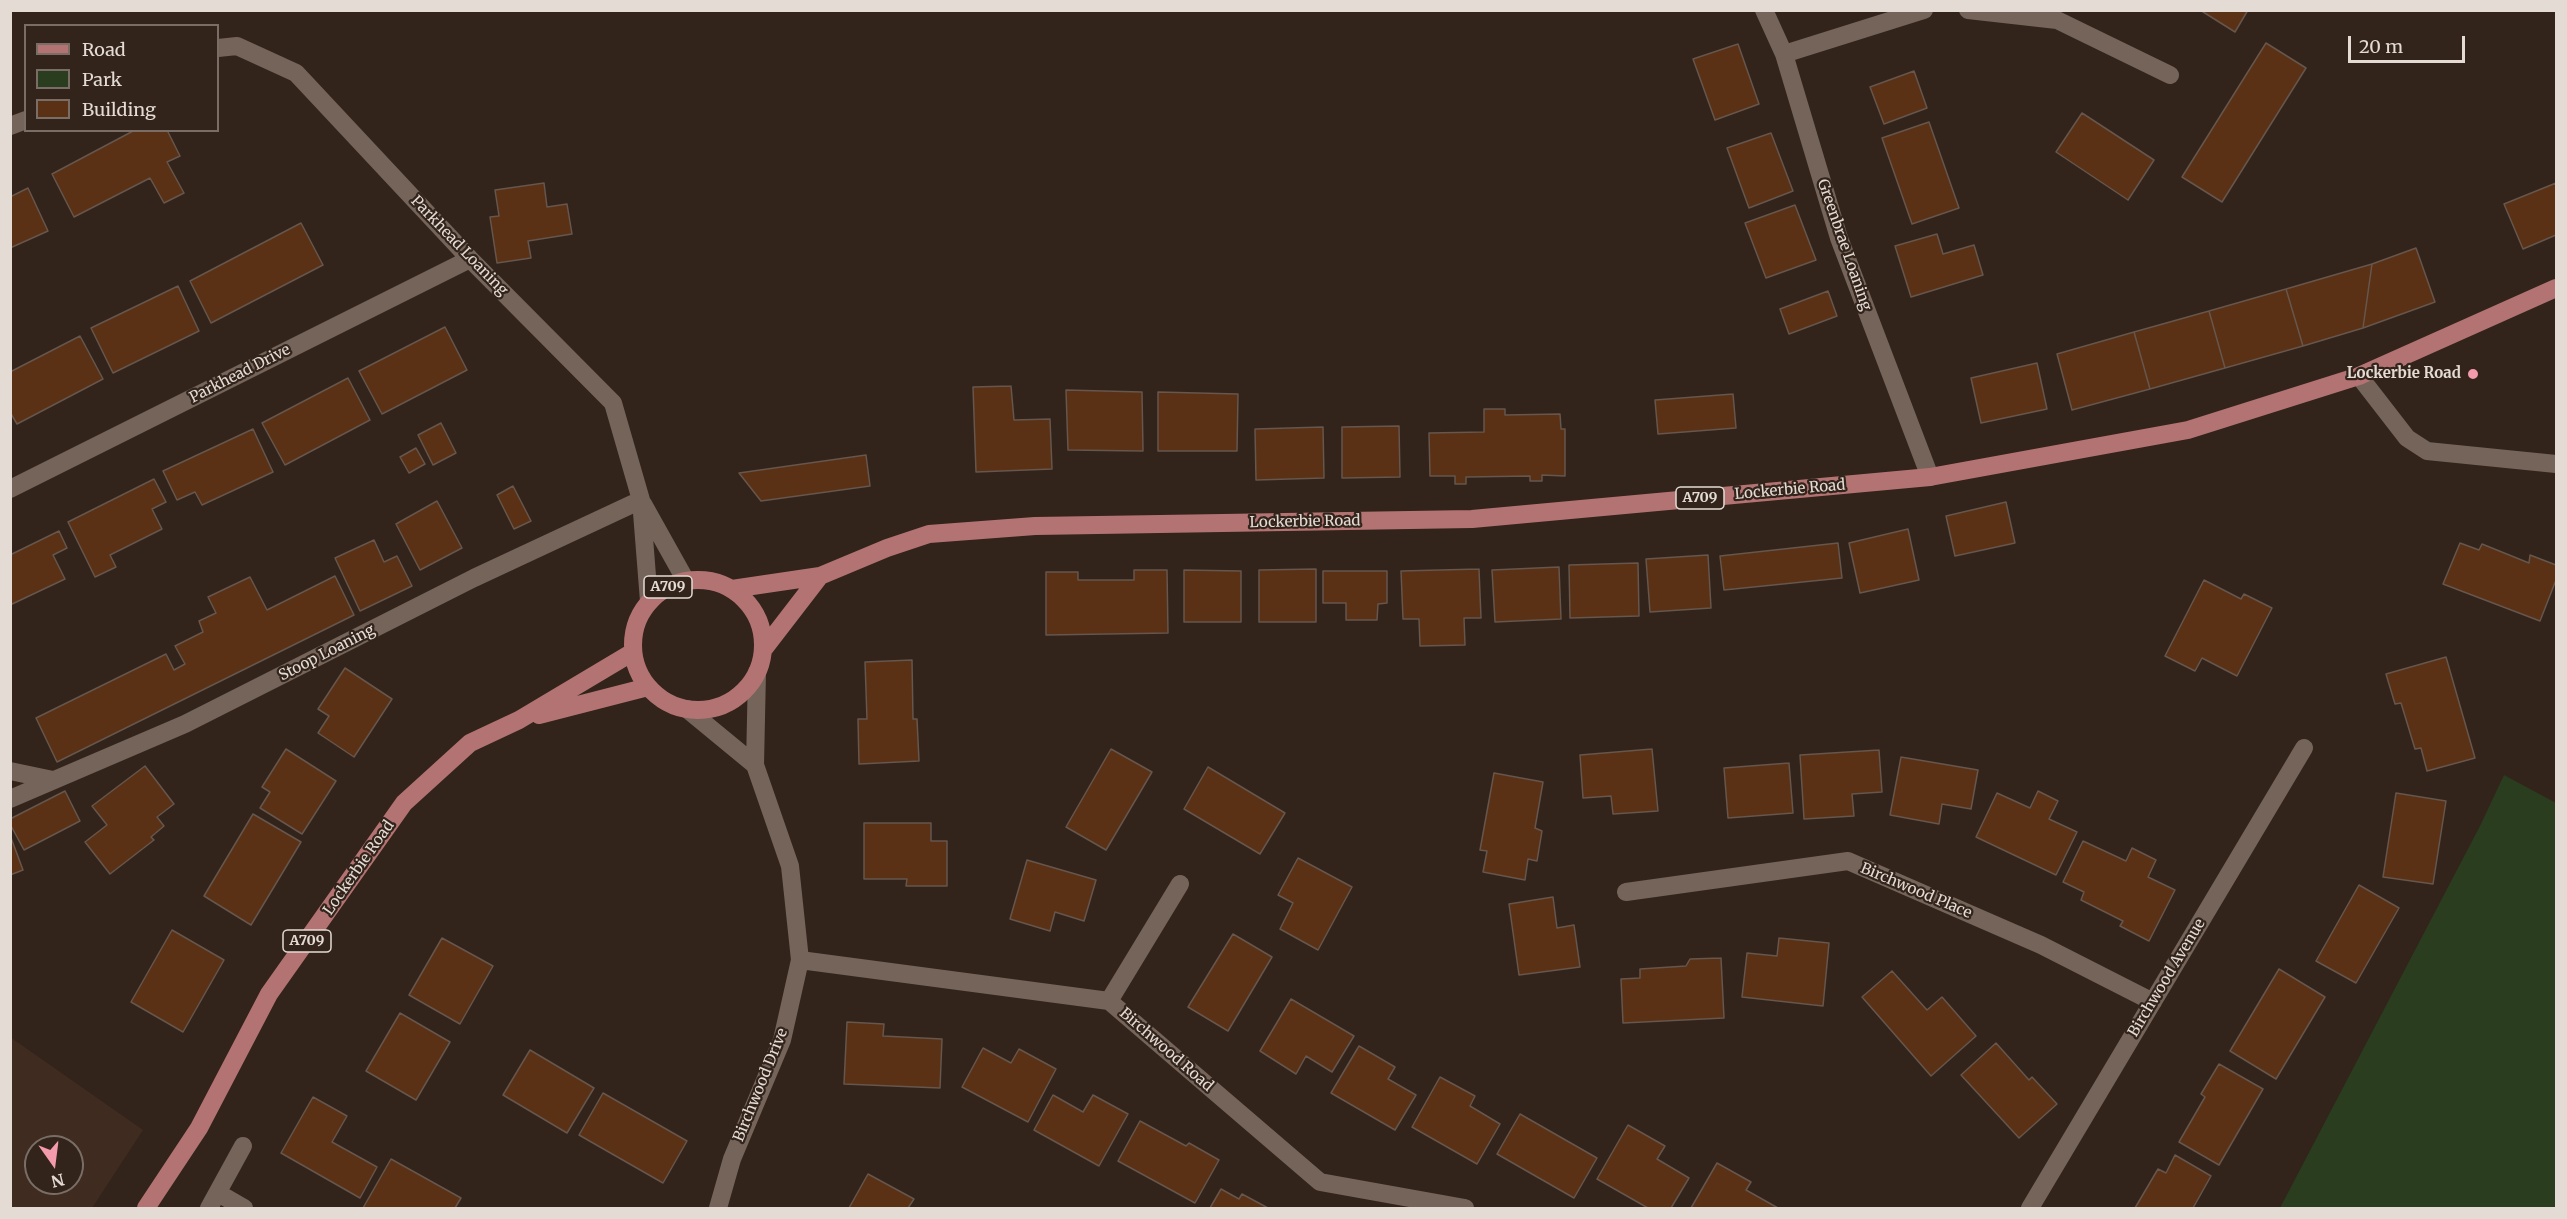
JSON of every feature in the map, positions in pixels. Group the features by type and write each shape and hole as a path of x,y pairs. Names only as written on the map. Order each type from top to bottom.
{"main road":[{"name":"Lockerbie Road","path":"732,589 820,576 887,548 928,534 1035,526 1473,519 1930,477 2188,430 2359,376 2556,288"},
{"name":"Lockerbie Road","path":"763,650 820,576"},
{"name":"A709","path":"702,579 717,582 732,589 746,600 756,615 762,632 763,650 758,672 745,690 728,702 708,709 687,709 659,698 648,687 638,671 633,652 633,634 639,616 649,601 666,588 686,581 702,579"},
{"name":"Lockerbie Road","path":"146,1209 199,1128 269,994 404,803 470,743 519,720 633,652"},
{"name":"Lockerbie Road","path":"519,720 648,687"}],"street":[{"name":"Greenbrae Loaning","path":"1764,10 1784,54 1839,238 1930,477"},
{"path":"1784,54 1924,10"},
{"path":"1968,10 2057,20 2170,75"},
{"name":"Parkhead Loaning","path":"219,48 237,46 297,73 470,259 613,404 641,500 649,601"},
{"name":"Parkhead Drive","path":"10,489 470,259"},
{"path":"2359,376 2407,438 2427,452 2556,464"},
{"name":"Parkhead Loaning","path":"641,500 686,581"},
{"name":"Stoop Loaning","path":"10,799 185,724 474,578 641,500"},
{"path":"754,765 758,672"},
{"path":"687,709 754,765"},
{"name":"Birchwood Avenue","path":"2030,1209 2304,748"},
{"name":"Birchwood Drive","path":"718,1209 732,1159 782,1040 800,960 790,866 754,765"},
{"path":"10,771 53,780"},
{"name":"Birchwood Place","path":"1626,892 1848,861 2041,945 2153,1002"},
{"path":"1109,1001 1180,884"},
{"name":"Birchwood Road","path":"800,960 1109,1001 1320,1182 1465,1209"},
{"path":"243,1146 213,1201 244,1209"}],"shaded area":[{"path":"10,1037 143,1130 92,1208 11,1208"}],"green space":[{"path":"2504,775 2556,803 2556,1208 2280,1208 2480,826"}],"building":[{"path":"2200,10 2248,10 2235,32"},
{"path":"2266,43 2306,68 2222,202 2182,177"},
{"path":"1738,44 1759,104 1715,120 1693,59"},
{"path":"1914,71 1927,108 1884,124 1870,87"},
{"path":"2082,113 2154,160 2128,200 2056,152"},
{"path":"1929,122 1959,208 1912,224 1882,138"},
{"path":"131,132 168,132 180,156 167,162 184,193 164,203 150,178 74,217 52,174"},
{"path":"1771,133 1793,191 1749,208 1727,148"},
{"path":"544,183 547,207 567,204 572,234 528,241 531,258 497,263 490,217 499,216 495,190"},
{"path":"2556,183 2556,235 2523,249 2504,204"},
{"path":"28,188 48,231 10,248 10,197"},
{"path":"1795,205 1816,260 1766,278 1745,223"},
{"path":"301,223 323,265 211,323 190,281"},
{"path":"1937,234 1943,254 1974,245 1983,275 1911,297 1895,246"},
{"path":"2416,248 2435,302 2363,328 2372,264"},
{"path":"2372,264 2363,328 2303,346 2286,289"},
{"path":"178,286 199,331 113,373 91,328"},
{"path":"2286,289 2303,346 2225,368 2209,311"},
{"path":"1828,291 1837,316 1789,334 1780,309"},
{"path":"2209,311 2225,368 2150,389 2134,332"},
{"path":"445,327 467,370 382,414 359,371"},
{"path":"2134,332 2150,389 2072,410 2057,354"},
{"path":"80,336 103,379 17,424 10,412 10,372"},
{"path":"2037,363 2047,409 1981,423 1971,378"},
{"path":"348,378 370,420 285,465 262,423"},
{"path":"1011,386 1014,420 1050,419 1052,469 976,472 973,387"},
{"path":"1066,390 1142,392 1143,451 1068,450"},
{"path":"1158,392 1238,394 1237,451 1158,451"},
{"path":"1733,394 1736,428 1658,434 1655,400"},
{"path":"1484,409 1505,409 1505,415 1560,414 1561,429 1565,429 1565,476 1542,475 1542,481 1530,481 1530,476 1466,477 1466,484 1455,484 1455,476 1430,476 1429,433 1484,432"},
{"path":"441,423 456,453 433,465 418,435"},
{"path":"1399,426 1400,477 1342,478 1342,427"},
{"path":"1323,427 1324,478 1256,480 1255,429"},
{"path":"253,429 273,472 202,505 195,492 177,500 163,471"},
{"path":"416,448 425,464 409,473 400,457"},
{"path":"866,455 870,486 761,501 739,473"},
{"path":"154,479 166,502 152,509 162,529 110,555 116,567 95,577 68,522"},
{"path":"513,486 531,521 514,529 497,495"},
{"path":"437,501 462,548 420,570 396,524"},
{"path":"2006,502 2015,543 1955,556 1946,516"},
{"path":"1908,529 1919,580 1860,593 1849,543"},
{"path":"59,531 67,548 53,555 65,579 10,605 10,555"},
{"path":"374,540 384,562 397,556 412,586 360,611 335,558"},
{"path":"1838,543 1842,578 1724,590 1720,556"},
{"path":"2460,543 2479,550 2482,544 2529,563 2530,555 2556,565 2556,580 2540,621 2443,584"},
{"path":"1708,555 1711,608 1650,612 1646,559"},
{"path":"1638,563 1639,616 1570,618 1569,565"},
{"path":"1559,567 1561,619 1495,622 1492,570"},
{"path":"1316,569 1316,622 1259,622 1259,570"},
{"path":"1479,569 1481,618 1464,618 1465,645 1420,646 1419,619 1403,619 1401,571"},
{"path":"1134,570 1167,570 1168,633 1046,635 1046,572 1078,572 1078,580 1134,580"},
{"path":"1184,570 1241,571 1241,622 1184,622"},
{"path":"1323,571 1387,571 1387,603 1378,604 1377,620 1346,620 1346,603 1323,603"},
{"path":"335,576 354,615 57,762 36,718 166,654 174,670 185,664 175,646 203,632 199,621 216,613 208,597 250,577 267,610"},
{"path":"2204,580 2241,599 2244,594 2272,608 2237,676 2202,658 2195,671 2165,656"},
{"path":"2446,657 2475,758 2427,771 2421,748 2415,749 2401,703 2395,704 2386,674"},
{"path":"912,660 913,719 917,719 919,761 859,764 858,719 867,719 865,662"},
{"path":"345,668 392,699 354,757 318,733 329,716 318,709"},
{"path":"286,749 336,781 302,834 260,808 270,792 262,787"},
{"path":"1111,749 1152,772 1106,850 1066,827"},
{"path":"1652,749 1658,811 1613,814 1611,796 1583,798 1580,755"},
{"path":"1879,750 1882,792 1852,794 1854,816 1804,819 1800,755"},
{"path":"1901,757 1978,770 1971,809 1942,804 1939,824 1890,815"},
{"path":"1789,763 1793,813 1728,818 1724,768"},
{"path":"145,766 174,804 157,817 164,826 151,837 154,840 110,874 85,842 107,825 92,806"},
{"path":"1208,767 1285,813 1260,854 1184,809"},
{"path":"1494,773 1543,782 1535,828 1542,831 1537,861 1528,859 1525,880 1483,872 1487,851 1480,850"},
{"path":"65,791 80,821 24,850 10,824 10,819"},
{"path":"2038,791 2058,801 2049,819 2077,832 2056,875 1976,837 1997,793 2030,808"},
{"path":"2396,793 2446,801 2433,884 2383,877"},
{"path":"253,814 301,842 251,925 204,896"},
{"path":"864,823 931,823 931,841 947,841 947,886 906,886 907,879 864,879"},
{"path":"10,835 23,870 10,875"},
{"path":"2083,841 2126,861 2132,848 2156,860 2148,877 2175,890 2149,941 2120,926 2123,921 2081,900 2084,892 2063,882"},
{"path":"1298,858 1352,887 1318,950 1280,929 1293,903 1278,895"},
{"path":"1027,860 1096,880 1084,921 1055,912 1050,931 1010,919"},
{"path":"2359,885 2399,908 2356,983 2316,961"},
{"path":"1553,897 1557,928 1574,925 1580,967 1519,975 1509,904"},
{"path":"172,930 224,960 183,1032 131,1002"},
{"path":"1233,934 1272,957 1228,1031 1188,1007"},
{"path":"442,938 493,966 460,1024 409,995"},
{"path":"1779,938 1829,943 1823,1006 1742,997 1747,953 1777,956"},
{"path":"1721,958 1724,1018 1623,1023 1621,979 1640,978 1640,969 1686,966 1690,959"},
{"path":"2279,969 2325,997 2276,1079 2230,1051"},
{"path":"1892,971 1927,1010 1942,997 1976,1036 1931,1076 1862,997"},
{"path":"1291,999 1354,1036 1332,1072 1306,1056 1296,1074 1260,1051"},
{"path":"400,1013 450,1042 416,1100 366,1071"},
{"path":"847,1022 884,1024 883,1036 942,1039 940,1088 844,1084"},
{"path":"1996,1043 2029,1080 2032,1077 2057,1104 2019,1138 1961,1075"},
{"path":"1359,1046 1395,1067 1388,1079 1416,1095 1395,1130 1331,1093"},
{"path":"983,1048 1011,1063 1019,1049 1056,1069 1028,1122 962,1087"},
{"path":"530,1050 594,1088 567,1133 503,1095"},
{"path":"2219,1064 2263,1089 2219,1165 2179,1142 2205,1097 2201,1094"},
{"path":"1440,1077 1475,1096 1470,1106 1500,1124 1477,1164 1412,1127"},
{"path":"603,1093 687,1141 663,1183 579,1135"},
{"path":"1053,1095 1083,1112 1093,1095 1128,1114 1099,1166 1034,1130"},
{"path":"313,1097 347,1116 332,1142 377,1167 360,1198 281,1153"},
{"path":"1520,1114 1597,1158 1574,1198 1497,1154"},
{"path":"1140,1121 1186,1146 1189,1143 1219,1160 1195,1203 1118,1161"},
{"path":"1628,1125 1665,1146 1657,1159 1689,1178 1671,1208 1648,1208 1597,1179"},
{"path":"2175,1155 2211,1176 2193,1208 2135,1208 2158,1169 2166,1173"},
{"path":"391,1159 461,1198 455,1208 363,1208"},
{"path":"1717,1163 1751,1182 1746,1190 1778,1208 1691,1208"},
{"path":"868,1174 914,1199 908,1208 849,1208"},
{"path":"1221,1189 1239,1199 1242,1194 1268,1208 1210,1208"}],"place":[{"name":"Lockerbie Road","path":"2473,374"}]}
